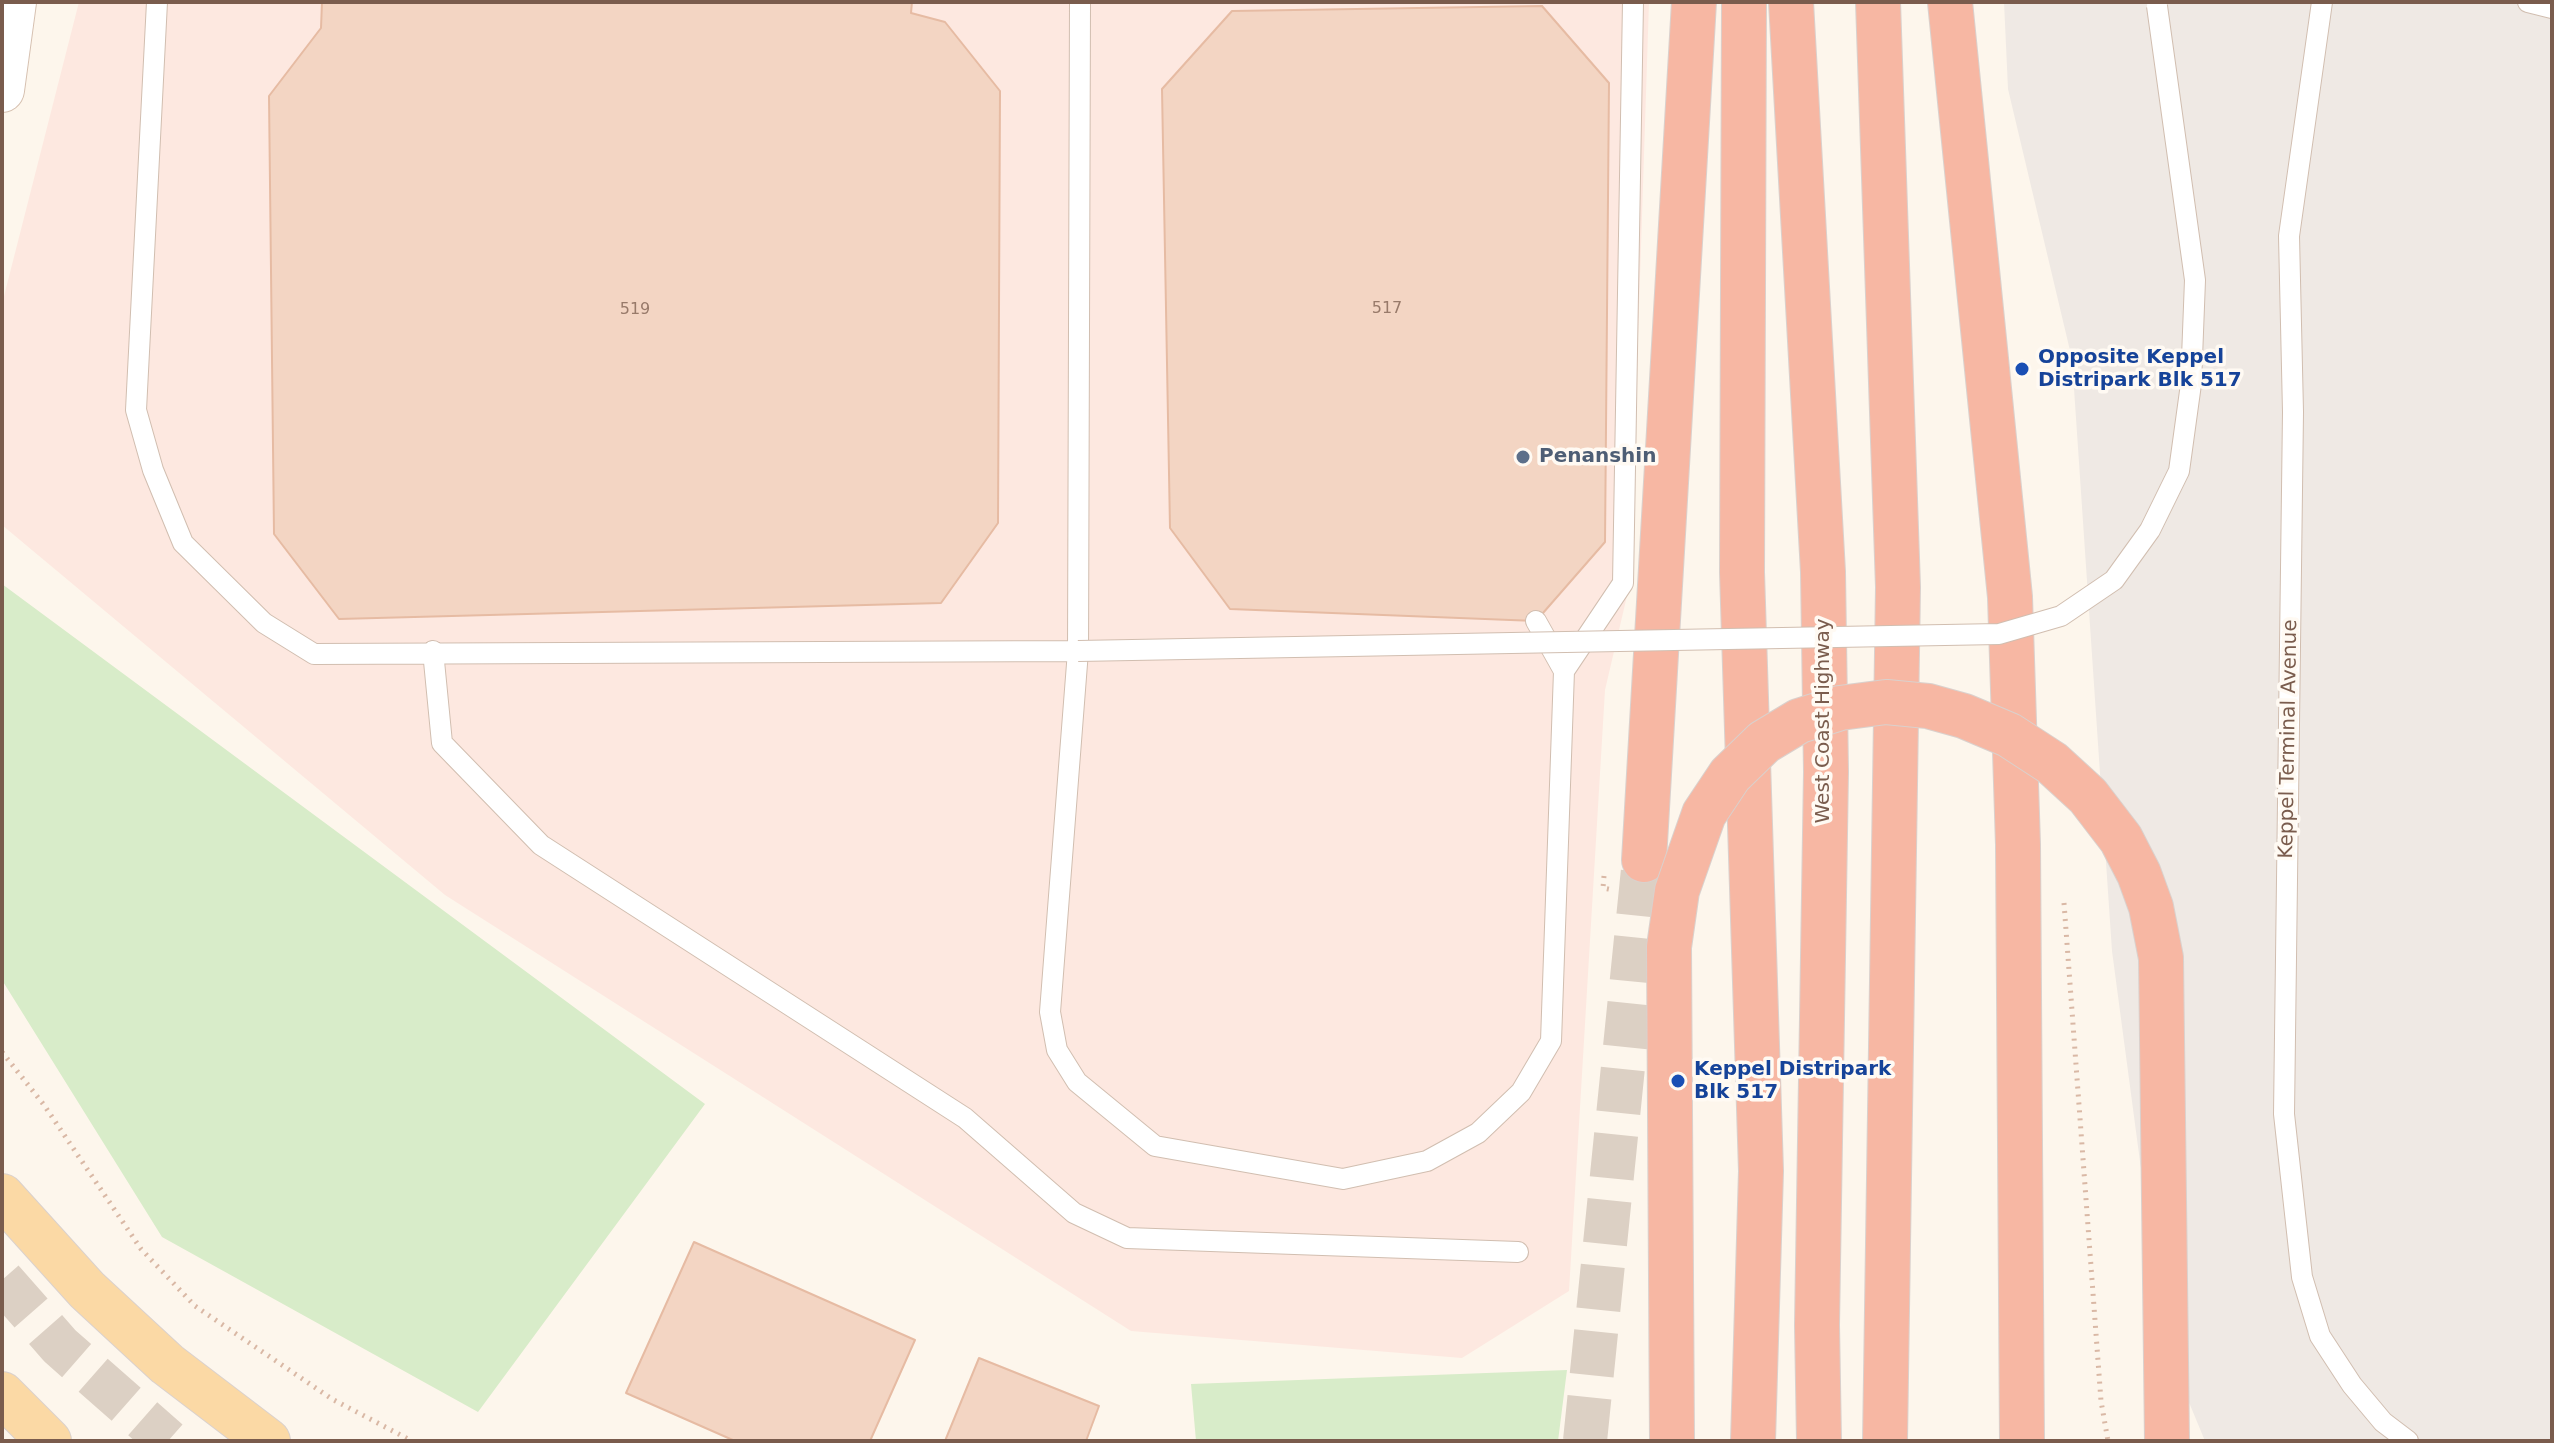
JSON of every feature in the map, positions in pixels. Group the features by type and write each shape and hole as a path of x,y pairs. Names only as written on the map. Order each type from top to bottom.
{"highway":[{"path":"1644,860 1694,2"},
{"path":"1744,2 1742,572 1761,1171 1753,1441"},
{"name":"West Coast Highway","path":"1791,2 1823,572 1826,772 1817,1325 1819,1441"},
{"path":"1878,2 1898,587 1884,1304 1885,1441"},
{"path":"1950,2 2010,597 2018,845 2022,1441"},
{"path":"1672,1441 1669,947 1677,891 1704,814 1730,775 1764,742 1799,721 1840,708 1886,702 1928,706 1964,716 2009,735 2052,763 2088,796 2121,839 2139,874 2151,907 2161,958 2167,1441"}],"main road":[{"path":"2,90 14,2"},
{"path":"2,1196 87,1290 156,1353 268,1441"},
{"path":"2,1394 49,1441"}],"lane":[{"path":"157,2 136,410 153,470 183,543 264,623 314,654 433,651 1078,651 1999,634 2061,616 2114,580 2150,530 2179,471 2191,384 2195,280 2158,4"},
{"path":"1080,2 1078,651 1050,1012 1057,1050 1077,1082 1155,1146 1343,1179 1427,1161 1478,1133 1521,1092 1551,1041 1564,671 1536,621"},
{"path":"1564,671 1623,583 1633,2"},
{"name":"Keppel Terminal Avenue","path":"2322,2 2289,236 2293,428 2284,1114 2302,1277 2320,1336 2352,1385 2383,1422 2408,1441"},
{"path":"2528,2 2552,8"},
{"path":"433,651 442,743 541,845 965,1118 1074,1213 1127,1238 1518,1252"}],"path":[{"path":"2,1052 44,1105 141,1249 195,1306 332,1399 412,1441"}],"shaded area":[{"path":"79,2 1649,2 1630,583 1605,690 1569,1291 1462,1358 1131,1331 445,895 2,525 2,304"},
{"path":"2004,2 2552,2 2552,1441 2205,1441 2164,1342 2112,951 2072,359 2008,89"}],"green space":[{"path":"2,584 705,1104 478,1412 162,1237 2,980"},
{"path":"1567,1370 1558,1441 1196,1441 1191,1384"}],"building":[{"path":"322,2 912,2 911,13 945,22 1000,91 998,523 941,603 339,619 274,534 269,96 321,28"},
{"path":"1542,6 1609,83 1605,542 1536,621 1230,609 1170,528 1162,89 1232,11"},
{"path":"694,1242 915,1340 870,1441 735,1441 626,1393"},
{"path":"979,1358 1099,1406 1086,1441 945,1441"}],"tunnel":[{"path":"1585,1441 1644,860"},
{"path":"2,1280 60,1346 168,1441"}],"place":[{"name":"Opposite Keppel Distripark Blk 517","path":"2022,369"},
{"name":"Penanshin","path":"1523,457"},
{"name":"Keppel Distripark Blk 517","path":"1678,1081"}]}
